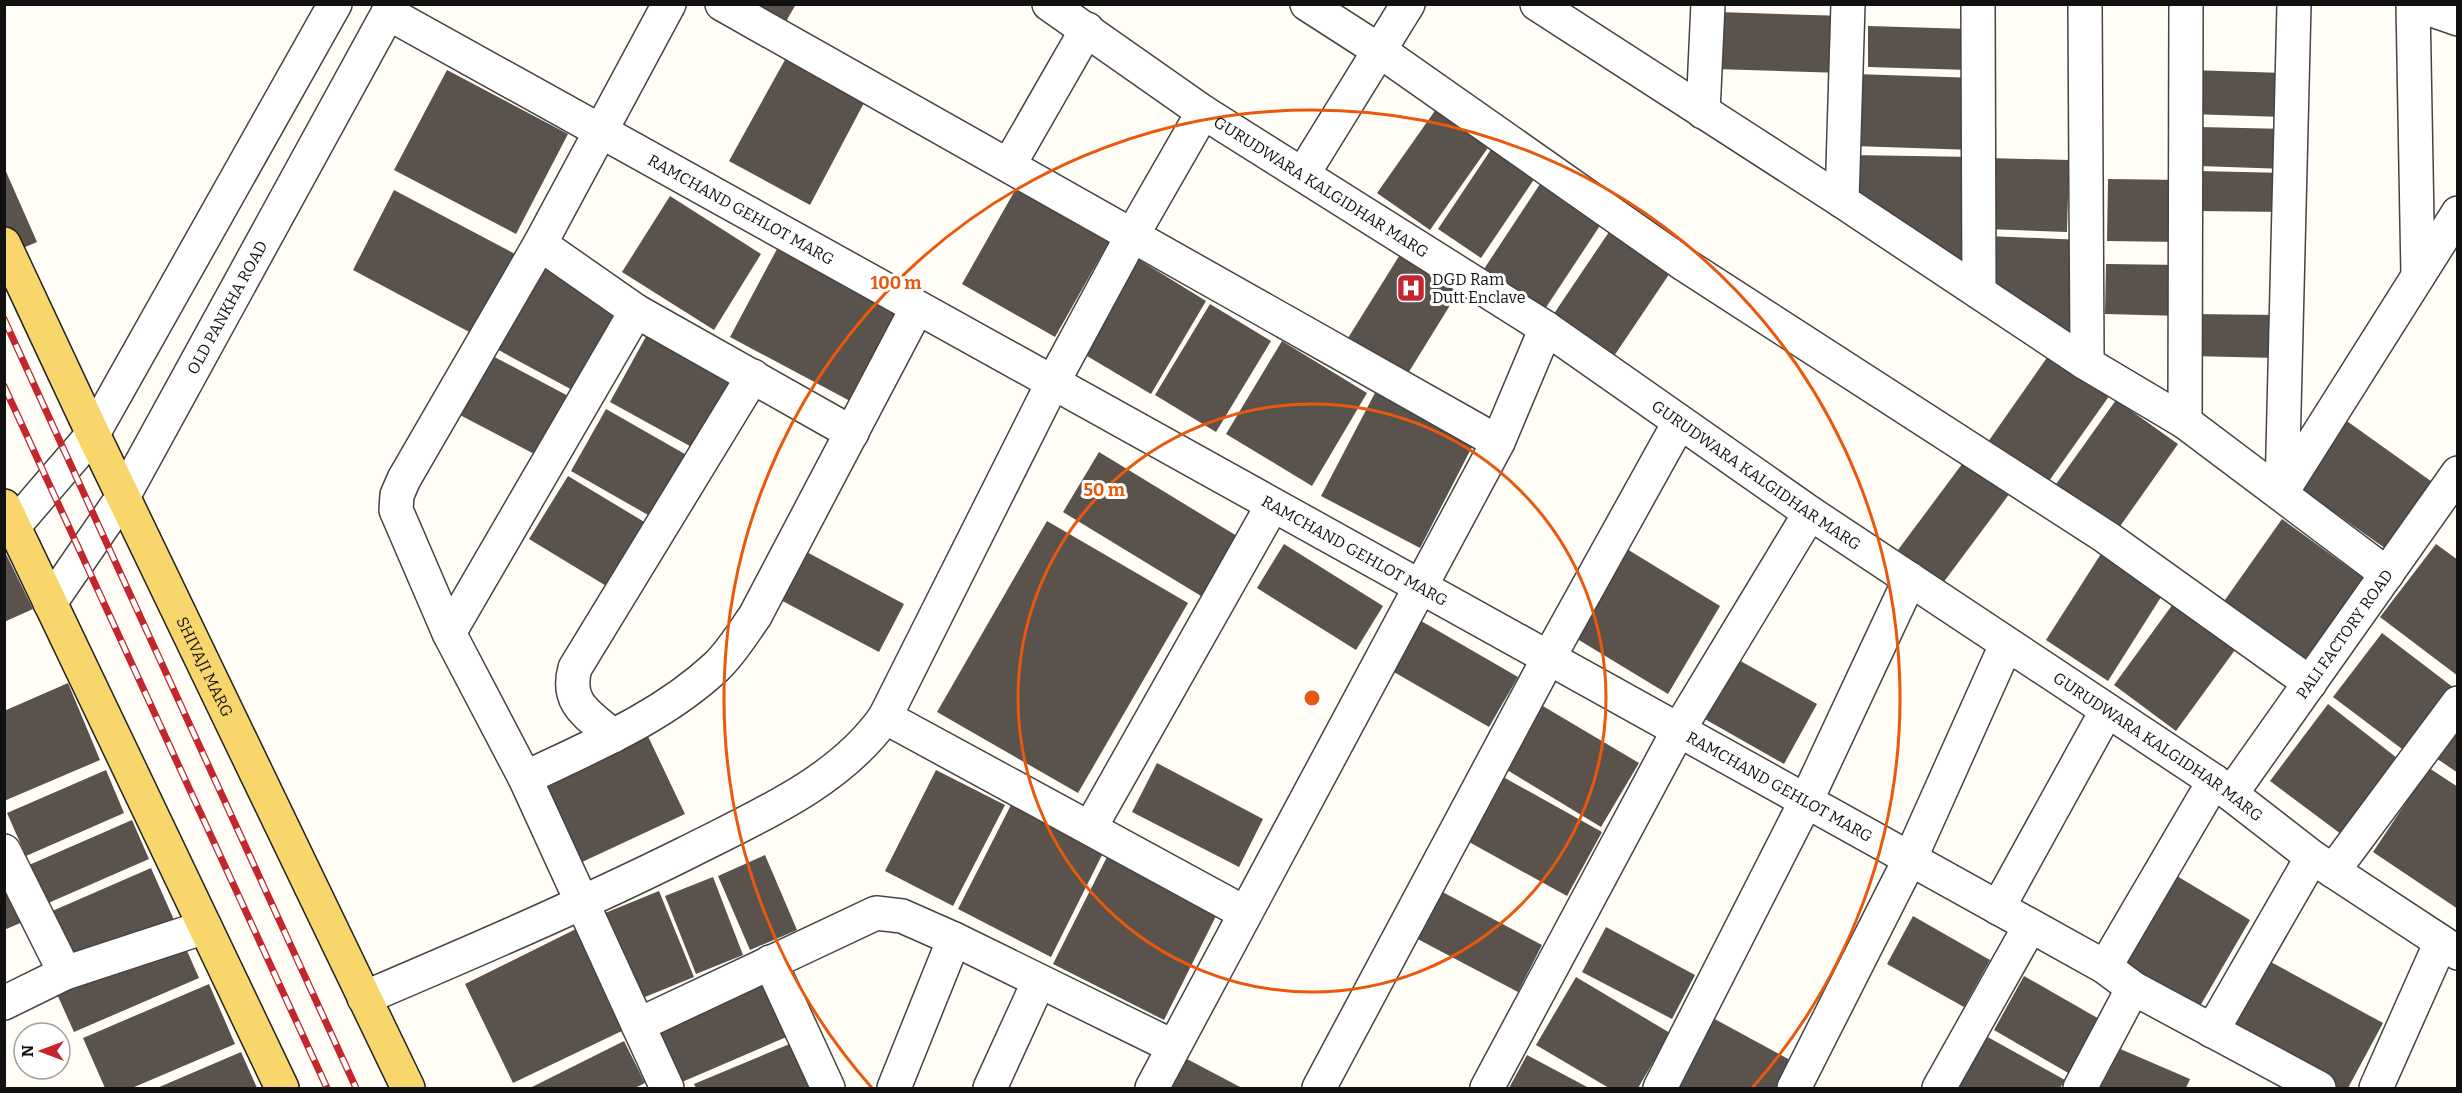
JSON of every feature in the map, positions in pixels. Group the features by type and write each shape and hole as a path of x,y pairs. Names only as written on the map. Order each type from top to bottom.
{"main road":[{"name":"SHIVAJI MARG","path":"4,244 408,1089"},
{"path":"9,516 282,1089"}],"street":[{"path":"9,516 93,434 335,4"},
{"path":"667,1089 525,778 448,633 404,534 396,510 397,495 601,134 618,97 669,4"},
{"path":"722,4 1498,442"},
{"name":"GURUDWARA KALGIDHAR MARG","path":"1049,4 1203,112 1546,328 1810,513 2222,788 2323,864 2453,948"},
{"path":"1307,4 1380,51 1685,265 2106,537 2310,683"},
{"path":"1303,174 1408,4"},
{"path":"1537,4 1842,201 2084,362 2185,422 2282,492 2387,573"},
{"path":"1704,112 1708,4"},
{"path":"1842,201 1848,4"},
{"path":"1978,4 1979,292"},
{"path":"2084,362 2088,354 2085,4"},
{"path":"2185,422 2186,4"},
{"path":"2282,492 2294,4"},
{"path":"2418,276 2414,4 2457,19"},
{"name":"RAMCHAND GEHLOT MARG","path":"390,9 601,134 2105,967 2133,988 2319,1089"},
{"name":"OLD PANKHA ROAD","path":"50,603 124,495 390,9"},
{"path":"1008,165 1087,29"},
{"path":"364,998 583,904 774,809 844,761 872,736 885,717 1052,384 1133,234 1203,112"},
{"path":"2282,492 2457,213"},
{"path":"540,244 636,311 852,433"},
{"path":"525,778 614,736 662,709 716,667 736,644 755,616 917,308"},
{"path":"448,633 636,311"},
{"path":"1152,1089 1172,1046 1498,442 1546,328"},
{"path":"614,736 580,707 572,695 571,682 575,668 753,376"},
{"path":"1319,1089 1548,659 1679,423"},
{"name":"PALI FACTORY ROAD","path":"2105,967 2222,788 2310,683 2457,473"},
{"path":"1090,828 1272,506"},
{"path":"1487,1089 1678,730 1810,513"},
{"path":"1660,1089 1806,801 1910,579"},
{"path":"1794,1089 1910,859 2006,645"},
{"path":"2212,1031 2323,864 2457,703"},
{"path":"1998,908 2106,712"},
{"path":"885,717 1245,913"},
{"path":"4,851 65,973"},
{"path":"638,1025 876,914 902,916 954,939 1172,1046"},
{"path":"1938,1089 2030,926"},
{"path":"4,1003 65,973 205,927"},
{"path":"894,1089 954,939"},
{"path":"2376,1089 2453,948"},
{"path":"770,962 828,1089"},
{"path":"990,1089 1039,981"},
{"path":"2080,1089 2133,988"}],"building":[{"path":"749,4 796,4 784,25"},
{"path":"1717,12 1845,16 1843,73 1715,69"},
{"path":"1868,26 1970,29 1969,70 1868,67"},
{"path":"786,58 865,101 810,205 729,161"},
{"path":"447,70 568,134 516,234 394,170"},
{"path":"2190,70 2284,73 2283,117 2189,114"},
{"path":"1855,74 1977,78 1974,150 1853,146"},
{"path":"1439,105 1492,142 1430,230 1377,193"},
{"path":"2200,127 2287,129 2286,169 2199,166"},
{"path":"1492,148 1535,178 1481,258 1438,229"},
{"path":"1850,155 1976,157 1970,275 1850,201"},
{"path":"1988,158 2069,160 2067,232 1986,229"},
{"path":"4,167 37,242 4,256"},
{"path":"2198,171 2287,173 2286,212 2197,211"},
{"path":"1544,178 1605,218 1545,309 1484,269"},
{"path":"2108,179 2184,180 2183,242 2107,241"},
{"path":"1018,185 1111,238 1055,337 962,284"},
{"path":"394,190 515,254 473,334 353,270"},
{"path":"670,196 761,254 714,330 622,272"},
{"path":"1613,226 1674,267 1610,362 1549,321"},
{"path":"1988,236 2082,240 2076,335 1986,288"},
{"path":"777,249 897,314 850,401 730,337"},
{"path":"1401,253 1460,289 1407,375 1348,338"},
{"path":"1138,259 1206,301 1151,394 1082,353"},
{"path":"2106,264 2184,265 2183,316 2105,314"},
{"path":"537,265 621,310 576,392 493,347"},
{"path":"1210,304 1271,341 1216,432 1155,395"},
{"path":"2192,314 2278,315 2277,358 2191,356"},
{"path":"649,331 736,380 697,450 610,402"},
{"path":"1282,341 1367,393 1312,486 1226,434"},
{"path":"2053,349 2112,392 2042,491 1983,449"},
{"path":"489,354 572,398 542,458 458,414"},
{"path":"1376,391 1474,443 1420,548 1321,496"},
{"path":"2116,400 2178,444 2116,532 2054,487"},
{"path":"606,409 690,457 655,519 571,471"},
{"path":"2344,419 2435,484 2389,551 2297,486"},
{"path":"1099,452 1237,536 1201,596 1063,512"},
{"path":"1968,456 2013,489 1943,583 1898,550"},
{"path":"568,476 646,523 608,587 529,539"},
{"path":"2282,519 2363,578 2301,665 2220,607"},
{"path":"1047,521 1188,603 1078,793 937,712"},
{"path":"1284,544 1383,606 1356,650 1257,588"},
{"path":"2436,544 2458,560 2458,676 2380,617"},
{"path":"1622,546 1720,606 1668,694 1569,634"},
{"path":"2106,546 2168,586 2108,681 2046,640"},
{"path":"801,549 904,604 879,652 775,597"},
{"path":"4,550 33,609 4,622"},
{"path":"2178,597 2240,643 2176,731 2114,685"},
{"path":"1416,618 1518,677 1489,727 1387,668"},
{"path":"2382,633 2458,691 2410,755 2333,697"},
{"path":"1737,659 1817,704 1784,764 1703,718"},
{"path":"68,683 100,760 4,801 4,711"},
{"path":"1531,699 1639,763 1601,827 1494,762"},
{"path":"2328,704 2406,765 2349,840 2270,781"},
{"path":"2458,727 2458,773 2436,758"},
{"path":"644,728 685,814 580,863 540,778"},
{"path":"1157,763 1263,819 1239,867 1132,812"},
{"path":"2429,768 2458,787 2458,909 2373,852"},
{"path":"106,770 124,813 26,856 7,813"},
{"path":"936,770 1005,805 953,906 885,871"},
{"path":"1496,773 1602,832 1567,896 1460,837"},
{"path":"1013,801 1106,847 1051,957 958,909"},
{"path":"132,820 149,859 46,904 29,865"},
{"path":"1110,851 1220,908 1164,1020 1053,964"},
{"path":"765,855 797,930 750,950 718,876"},
{"path":"151,868 174,920 72,965 50,912"},
{"path":"4,871 32,918 4,930"},
{"path":"2172,873 2250,920 2196,1013 2117,966"},
{"path":"713,877 743,955 696,974 665,896"},
{"path":"1435,888 1542,945 1518,992 1410,935"},
{"path":"659,891 694,977 640,999 605,913"},
{"path":"1913,916 1990,960 1964,1007 1887,964"},
{"path":"1606,927 1695,975 1672,1019 1582,972"},
{"path":"578,928 626,1029 513,1083 465,984"},
{"path":"180,935 199,978 74,1032 72,1021 69,1021 52,983"},
{"path":"2269,961 2383,1023 2348,1088 2336,1088 2231,1031"},
{"path":"2024,976 2101,1020 2070,1074 1994,1030"},
{"path":"1576,977 1670,1033 1638,1088 1609,1088 1536,1045"},
{"path":"767,980 791,1035 682,1082 658,1026"},
{"path":"209,984 235,1044 132,1088 105,1088 83,1038"},
{"path":"1711,1017 1792,1061 1778,1088 1673,1088"},
{"path":"1984,1035 2065,1080 2060,1088 1955,1088"},
{"path":"624,1041 645,1083 635,1088 530,1088"},
{"path":"792,1043 811,1088 696,1088 694,1084"},
{"path":"2111,1045 2190,1079 2186,1088 2092,1088"},
{"path":"241,1052 257,1088 157,1088"},
{"path":"1527,1055 1589,1088 1509,1088"},
{"path":"1187,1059 1242,1088 1171,1088"}],"railway":[{"path":"4,319 356,1088"},
{"path":"4,386 327,1088"}],"place":[{"name":"DGD Ram Dutt Enclave","path":"1411,288"}]}
